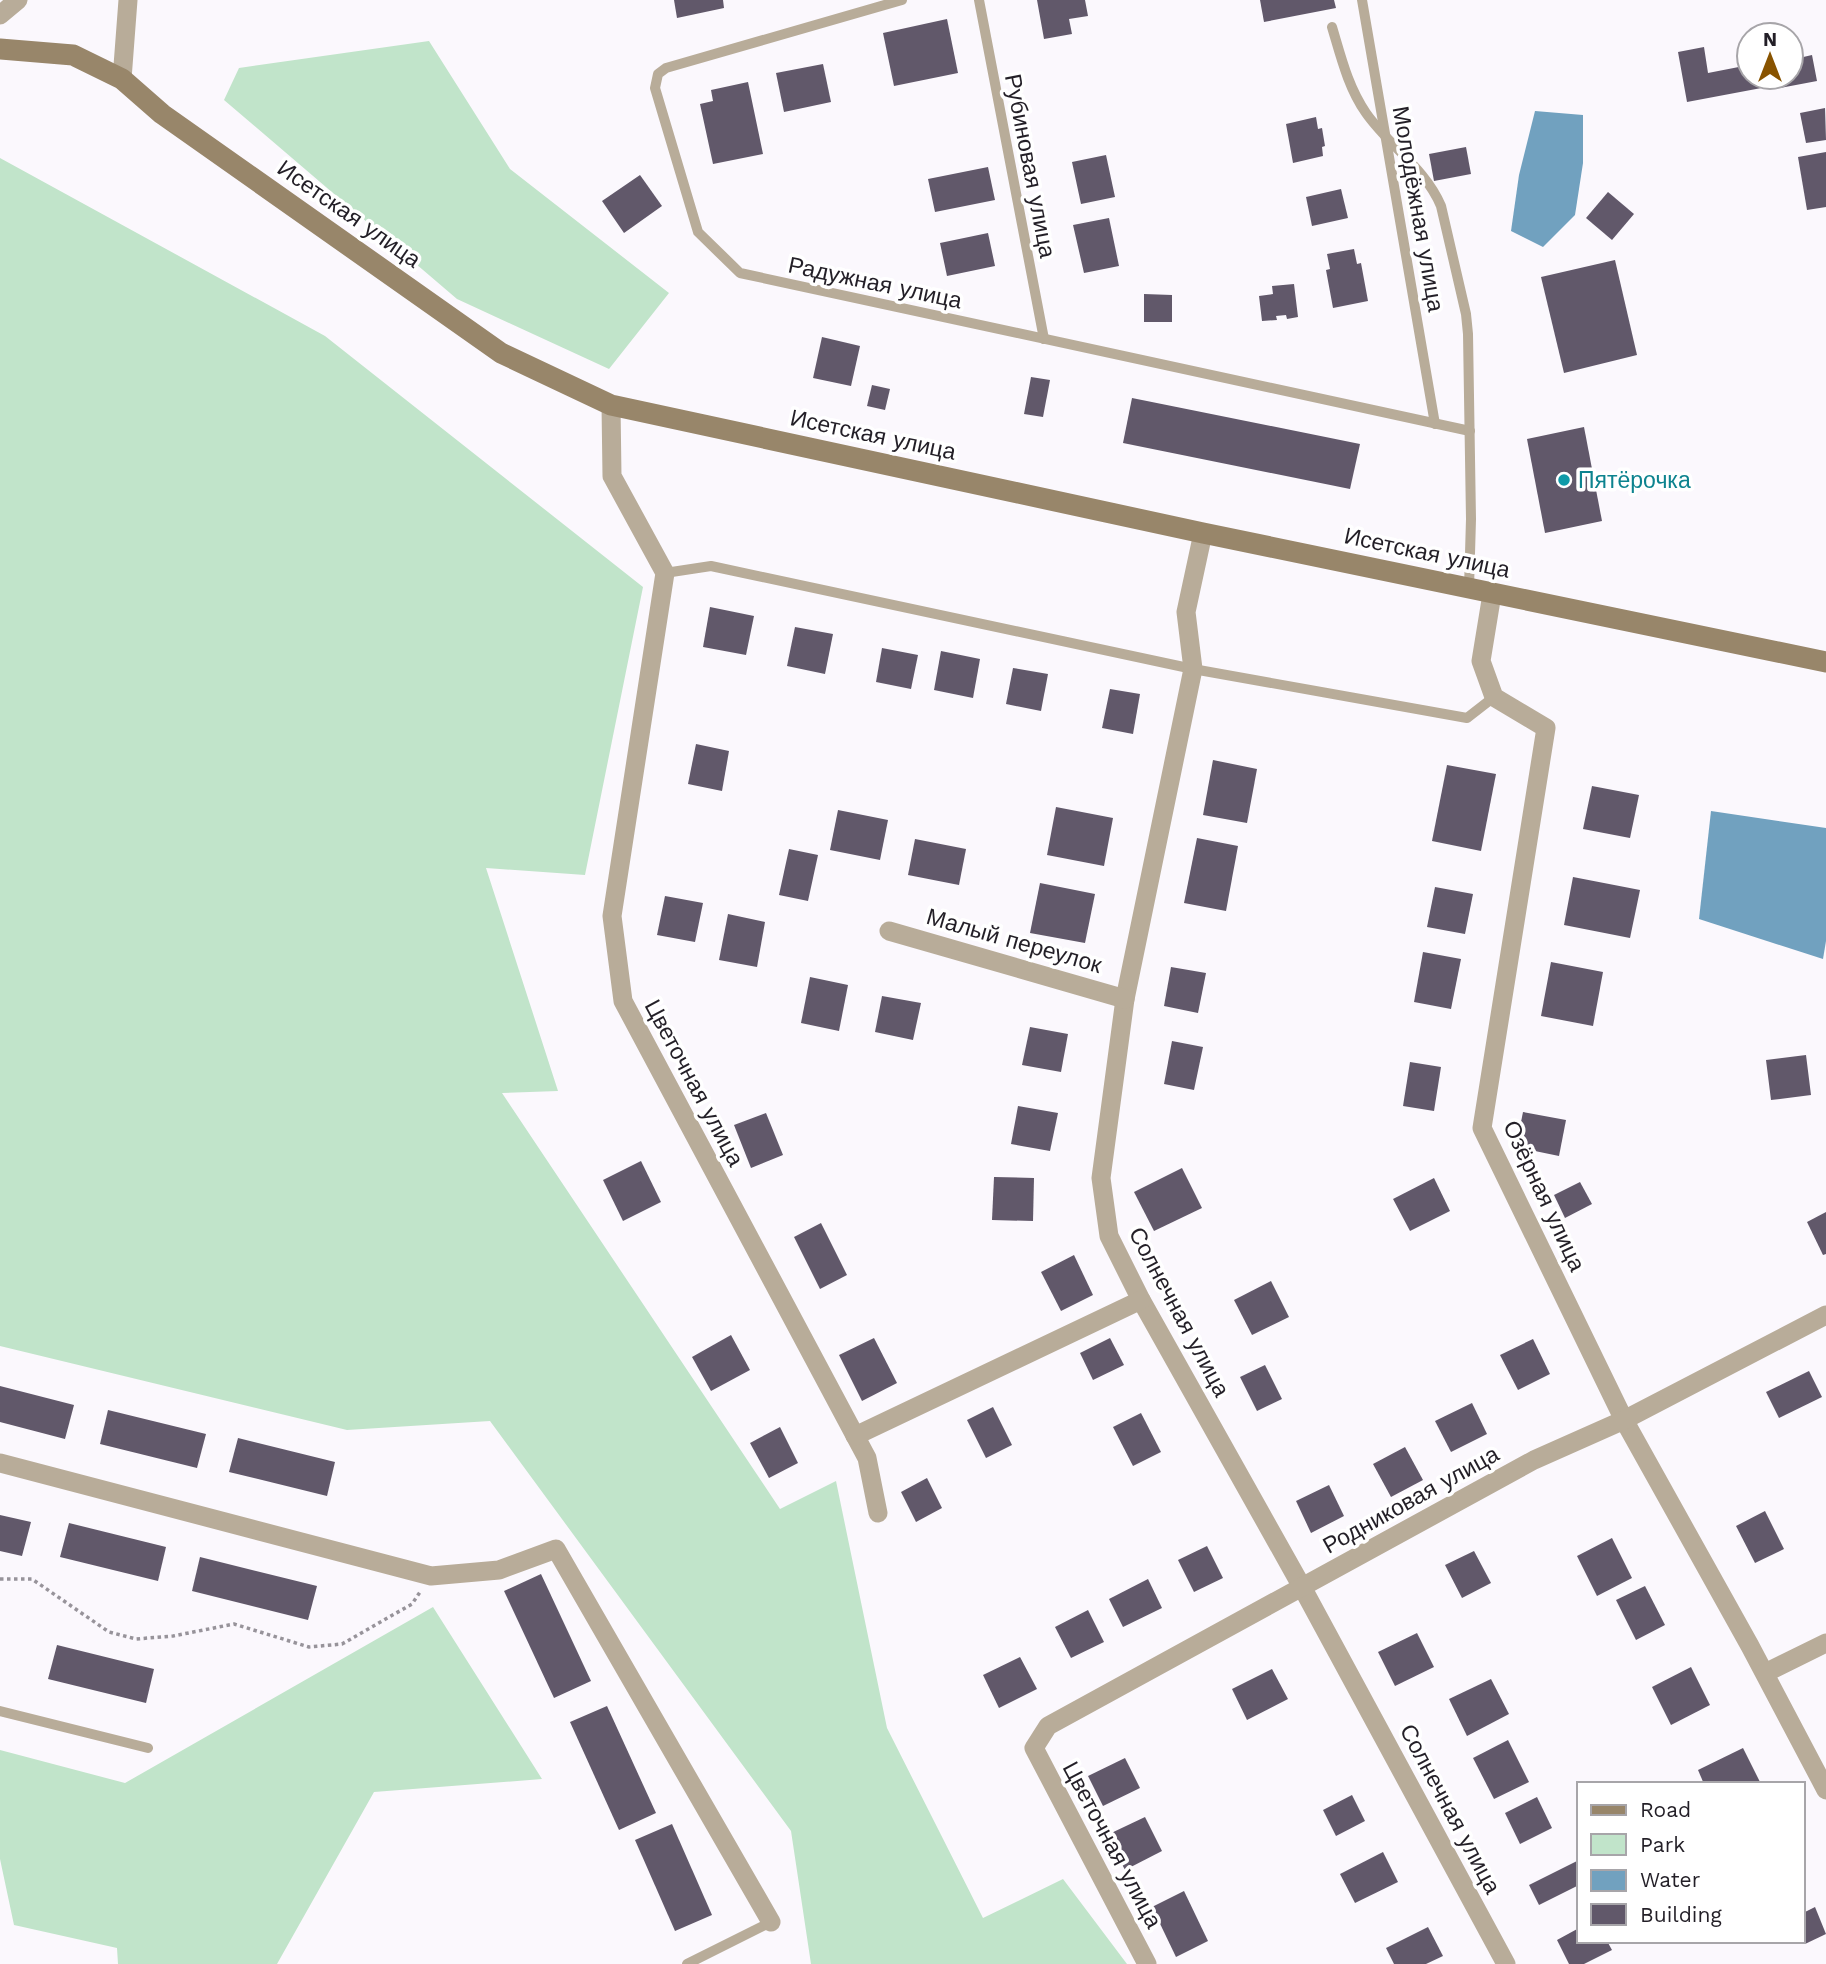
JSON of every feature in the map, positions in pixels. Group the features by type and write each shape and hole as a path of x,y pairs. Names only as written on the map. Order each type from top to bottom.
{"main road":[{"name":"Исетская улица","path":"0,49 73,55 122,79 162,114 501,353 611,405 1203,533 1826,662"}],"street":[{"path":"0,15 18,0"},
{"path":"122,79 128,0"},
{"path":"611,405 612,475 665,573"},
{"name":"Солнечная улица","path":"1203,533 1186,612 1193,670 1125,999 1101,1178 1109,1236 1141,1300 1506,1964"},
{"name":"Цветочная улица","path":"665,573 612,916 623,1001 867,1458 878,1513"},
{"path":"1493,594 1481,661 1494,697"},
{"name":"Озёрная улица","path":"1494,697 1546,728 1482,1128 1624,1420 1765,1673 1826,1790"},
{"name":"Малый переулок","path":"889,931 1125,999"},
{"path":"855,1436 1141,1300"},
{"name":"Родниковая улица","path":"1034,1748 1048,1726 1301,1587 1534,1460 1624,1420 1826,1315"},
{"path":"0,1462 431,1576 499,1570 556,1549 771,1922"},
{"path":"1765,1673 1826,1643"},
{"name":"Цветочная улица","path":"1034,1748 1147,1964"}],"lane":[{"name":"Радужная улица","path":"902,0 666,68 658,74 655,88 698,232 742,274 1469,431"},
{"name":"Рубиновая улица","path":"979,0 1044,339"},
{"name":"Молодёжная улица","path":"1362,0 1435,424"},
{"path":"1332,27 1351,87 1367,114 1386,138 1425,176 1441,206 1466,314 1469,589"},
{"path":"665,573 711,566 1193,670 1467,718 1494,697"},
{"path":"0,1711 148,1748"},
{"path":"687,1964 771,1922"}],"path":[{"path":"0,1579 32,1579 109,1632 136,1639 173,1636 234,1624 309,1647 342,1644 412,1604 431,1576"}],"green space":[{"path":"429,41 510,169 669,293 609,369 457,299 224,100 239,68"},
{"path":"0,158 325,336 643,587 585,875 486,868 558,1091 502,1093 780,1509 836,1481 887,1728 983,1918 1063,1879 1127,1964 811,1964 791,1831 490,1421 347,1430 0,1346"},
{"path":"433,1607 542,1779 374,1792 277,1964 118,1964 117,1948 14,1925 0,1859 0,1750 125,1783"}],"water":[{"path":"1535,111 1583,115 1583,163 1575,215 1543,247 1511,231 1519,175"},
{"path":"1711,811 1826,828 1826,941 1823,959 1699,919"}],"building":[{"path":"674,0 723,0 724,8 677,18"},
{"path":"1037,0 1085,0 1088,16 1069,19 1072,34 1044,39"},
{"path":"1260,0 1334,0 1336,8 1264,22"},
{"path":"947,19 958,73 894,86 883,33"},
{"path":"1704,47 1708,73 1735,68 1735,91 1745,91 1687,102 1678,52"},
{"path":"1812,55 1817,81 1805,83 1805,57"},
{"path":"823,64 831,102 784,112 776,73"},
{"path":"748,82 763,154 713,164 700,104 713,101 711,90"},
{"path":"1825,108 1826,140 1806,143 1800,113"},
{"path":"1316,117 1318,129 1322,128 1325,146 1322,147 1323,156 1293,163 1286,124"},
{"path":"1466,147 1471,174 1434,181 1429,154"},
{"path":"1826,152 1826,207 1807,210 1798,157"},
{"path":"1106,155 1115,197 1081,204 1072,162"},
{"path":"988,167 995,200 935,212 928,179"},
{"path":"640,175 662,206 624,233 602,201"},
{"path":"1341,189 1348,218 1312,226 1306,197"},
{"path":"1608,192 1634,214 1612,240 1586,218"},
{"path":"1109,218 1119,266 1084,273 1073,225"},
{"path":"988,233 995,266 947,276 940,243"},
{"path":"1354,249 1357,264 1361,263 1368,301 1333,308 1326,270 1330,269 1327,254"},
{"path":"1615,260 1637,355 1564,373 1541,277"},
{"path":"1294,284 1298,317 1287,319 1286,315 1276,316 1277,320 1262,321 1259,296 1273,294 1272,286"},
{"path":"1144,294 1172,295 1172,322 1144,322"},
{"path":"822,337 860,346 851,386 813,378"},
{"path":"1031,377 1050,380 1043,417 1024,414"},
{"path":"872,385 890,389 885,410 867,406"},
{"path":"1132,398 1360,444 1350,489 1123,443"},
{"name":"Пятёрочка","path":"1584,427 1602,521 1545,533 1527,439"},
{"path":"710,607 754,616 746,655 703,647"},
{"path":"795,627 833,634 825,674 787,666"},
{"path":"882,648 918,655 911,689 876,682"},
{"path":"941,651 980,659 973,698 934,690"},
{"path":"1013,668 1048,674 1041,711 1006,704"},
{"path":"1110,689 1140,694 1133,734 1102,728"},
{"path":"696,744 729,751 722,791 688,784"},
{"path":"1213,760 1257,769 1247,823 1203,815"},
{"path":"1447,765 1496,774 1481,851 1432,841"},
{"path":"1592,786 1639,795 1630,838 1583,829"},
{"path":"1056,807 1113,818 1104,866 1047,855"},
{"path":"838,810 888,820 880,860 830,850"},
{"path":"1197,838 1238,846 1226,911 1184,903"},
{"path":"915,839 966,849 959,885 908,875"},
{"path":"789,849 818,855 808,901 779,895"},
{"path":"1573,877 1640,890 1630,938 1564,925"},
{"path":"1040,883 1095,894 1085,943 1030,933"},
{"path":"1435,887 1473,894 1465,934 1427,927"},
{"path":"665,896 703,903 695,942 657,935"},
{"path":"728,914 765,922 757,967 719,960"},
{"path":"1423,952 1461,959 1451,1009 1414,1002"},
{"path":"1551,962 1603,972 1593,1026 1541,1016"},
{"path":"1171,967 1206,973 1198,1013 1164,1006"},
{"path":"810,977 848,985 839,1031 801,1023"},
{"path":"882,996 921,1003 913,1040 875,1032"},
{"path":"1030,1027 1068,1034 1061,1072 1022,1065"},
{"path":"1172,1041 1203,1047 1194,1090 1164,1084"},
{"path":"1806,1055 1811,1095 1771,1100 1766,1060"},
{"path":"1410,1062 1441,1067 1434,1111 1403,1106"},
{"path":"1018,1106 1058,1113 1050,1151 1011,1144"},
{"path":"1523,1112 1566,1120 1559,1156 1516,1147"},
{"path":"766,1113 783,1155 751,1168 734,1125"},
{"path":"641,1161 661,1202 623,1221 603,1180"},
{"path":"1182,1168 1202,1208 1154,1231 1134,1192"},
{"path":"994,1177 1034,1178 1033,1221 992,1220"},
{"path":"1434,1178 1450,1211 1410,1231 1393,1199"},
{"path":"1580,1182 1592,1204 1565,1218 1554,1195"},
{"path":"1826,1212 1826,1254 1823,1255 1807,1222"},
{"path":"821,1223 847,1275 820,1289 794,1237"},
{"path":"1074,1255 1093,1295 1061,1311 1041,1272"},
{"path":"1271,1281 1289,1317 1252,1335 1234,1300"},
{"path":"731,1335 750,1370 711,1391 692,1357"},
{"path":"874,1338 897,1383 862,1401 839,1355"},
{"path":"1110,1338 1124,1365 1093,1380 1080,1353"},
{"path":"1533,1339 1550,1374 1518,1390 1500,1355"},
{"path":"1265,1365 1282,1399 1257,1411 1240,1377"},
{"path":"1809,1371 1822,1397 1779,1418 1766,1392"},
{"path":"0,1386 74,1405 65,1439 0,1422"},
{"path":"1472,1403 1487,1434 1451,1452 1435,1421"},
{"path":"993,1407 1012,1445 986,1458 967,1420"},
{"path":"108,1410 206,1434 197,1468 100,1444"},
{"path":"1141,1413 1161,1452 1133,1466 1113,1427"},
{"path":"780,1427 798,1463 769,1478 750,1443"},
{"path":"238,1438 335,1462 327,1496 229,1472"},
{"path":"1405,1447 1423,1480 1391,1497 1373,1464"},
{"path":"927,1478 942,1508 916,1522 901,1492"},
{"path":"1329,1485 1344,1516 1311,1533 1296,1501"},
{"path":"1765,1511 1784,1549 1755,1563 1736,1526"},
{"path":"0,1515 31,1522 22,1556 0,1551"},
{"path":"69,1523 166,1547 158,1581 60,1557"},
{"path":"1612,1538 1632,1578 1597,1596 1577,1556"},
{"path":"1207,1546 1223,1578 1194,1592 1178,1560"},
{"path":"1474,1551 1491,1583 1462,1598 1445,1565"},
{"path":"200,1557 317,1586 308,1620 192,1591"},
{"path":"541,1574 591,1681 554,1698 504,1591"},
{"path":"1148,1579 1162,1608 1123,1627 1109,1599"},
{"path":"1645,1586 1665,1625 1636,1640 1616,1600"},
{"path":"1088,1610 1104,1642 1071,1658 1055,1627"},
{"path":"1417,1633 1434,1667 1395,1686 1378,1652"},
{"path":"57,1645 154,1669 146,1703 48,1679"},
{"path":"1020,1657 1037,1689 999,1708 983,1675"},
{"path":"1691,1667 1710,1705 1671,1725 1652,1687"},
{"path":"1272,1669 1288,1699 1247,1720 1232,1689"},
{"path":"1491,1679 1509,1714 1467,1736 1449,1699"},
{"path":"607,1706 656,1813 619,1830 570,1722"},
{"path":"1508,1740 1529,1782 1494,1799 1473,1758"},
{"path":"1743,1748 1760,1782 1703,1782 1698,1770"},
{"path":"1125,1758 1140,1788 1103,1806 1088,1776"},
{"path":"1352,1795 1365,1821 1336,1836 1323,1810"},
{"path":"1537,1797 1552,1828 1520,1844 1505,1813"},
{"path":"1145,1817 1162,1851 1125,1870 1107,1835"},
{"path":"672,1824 712,1915 675,1931 635,1840"},
{"path":"1383,1852 1398,1882 1355,1903 1340,1874"},
{"path":"1577,1861 1577,1886 1539,1905 1529,1885"},
{"path":"1184,1891 1208,1941 1176,1957 1152,1907"},
{"path":"1815,1907 1826,1934 1805,1944 1805,1943 1805,1912"},
{"path":"1428,1927 1443,1956 1426,1964 1394,1964 1386,1948"},
{"path":"1577,1929 1577,1943 1608,1943 1612,1950 1584,1964 1569,1964 1557,1940"}],"place":[{"name":"Пятёрочка","path":"1564,480"}]}
